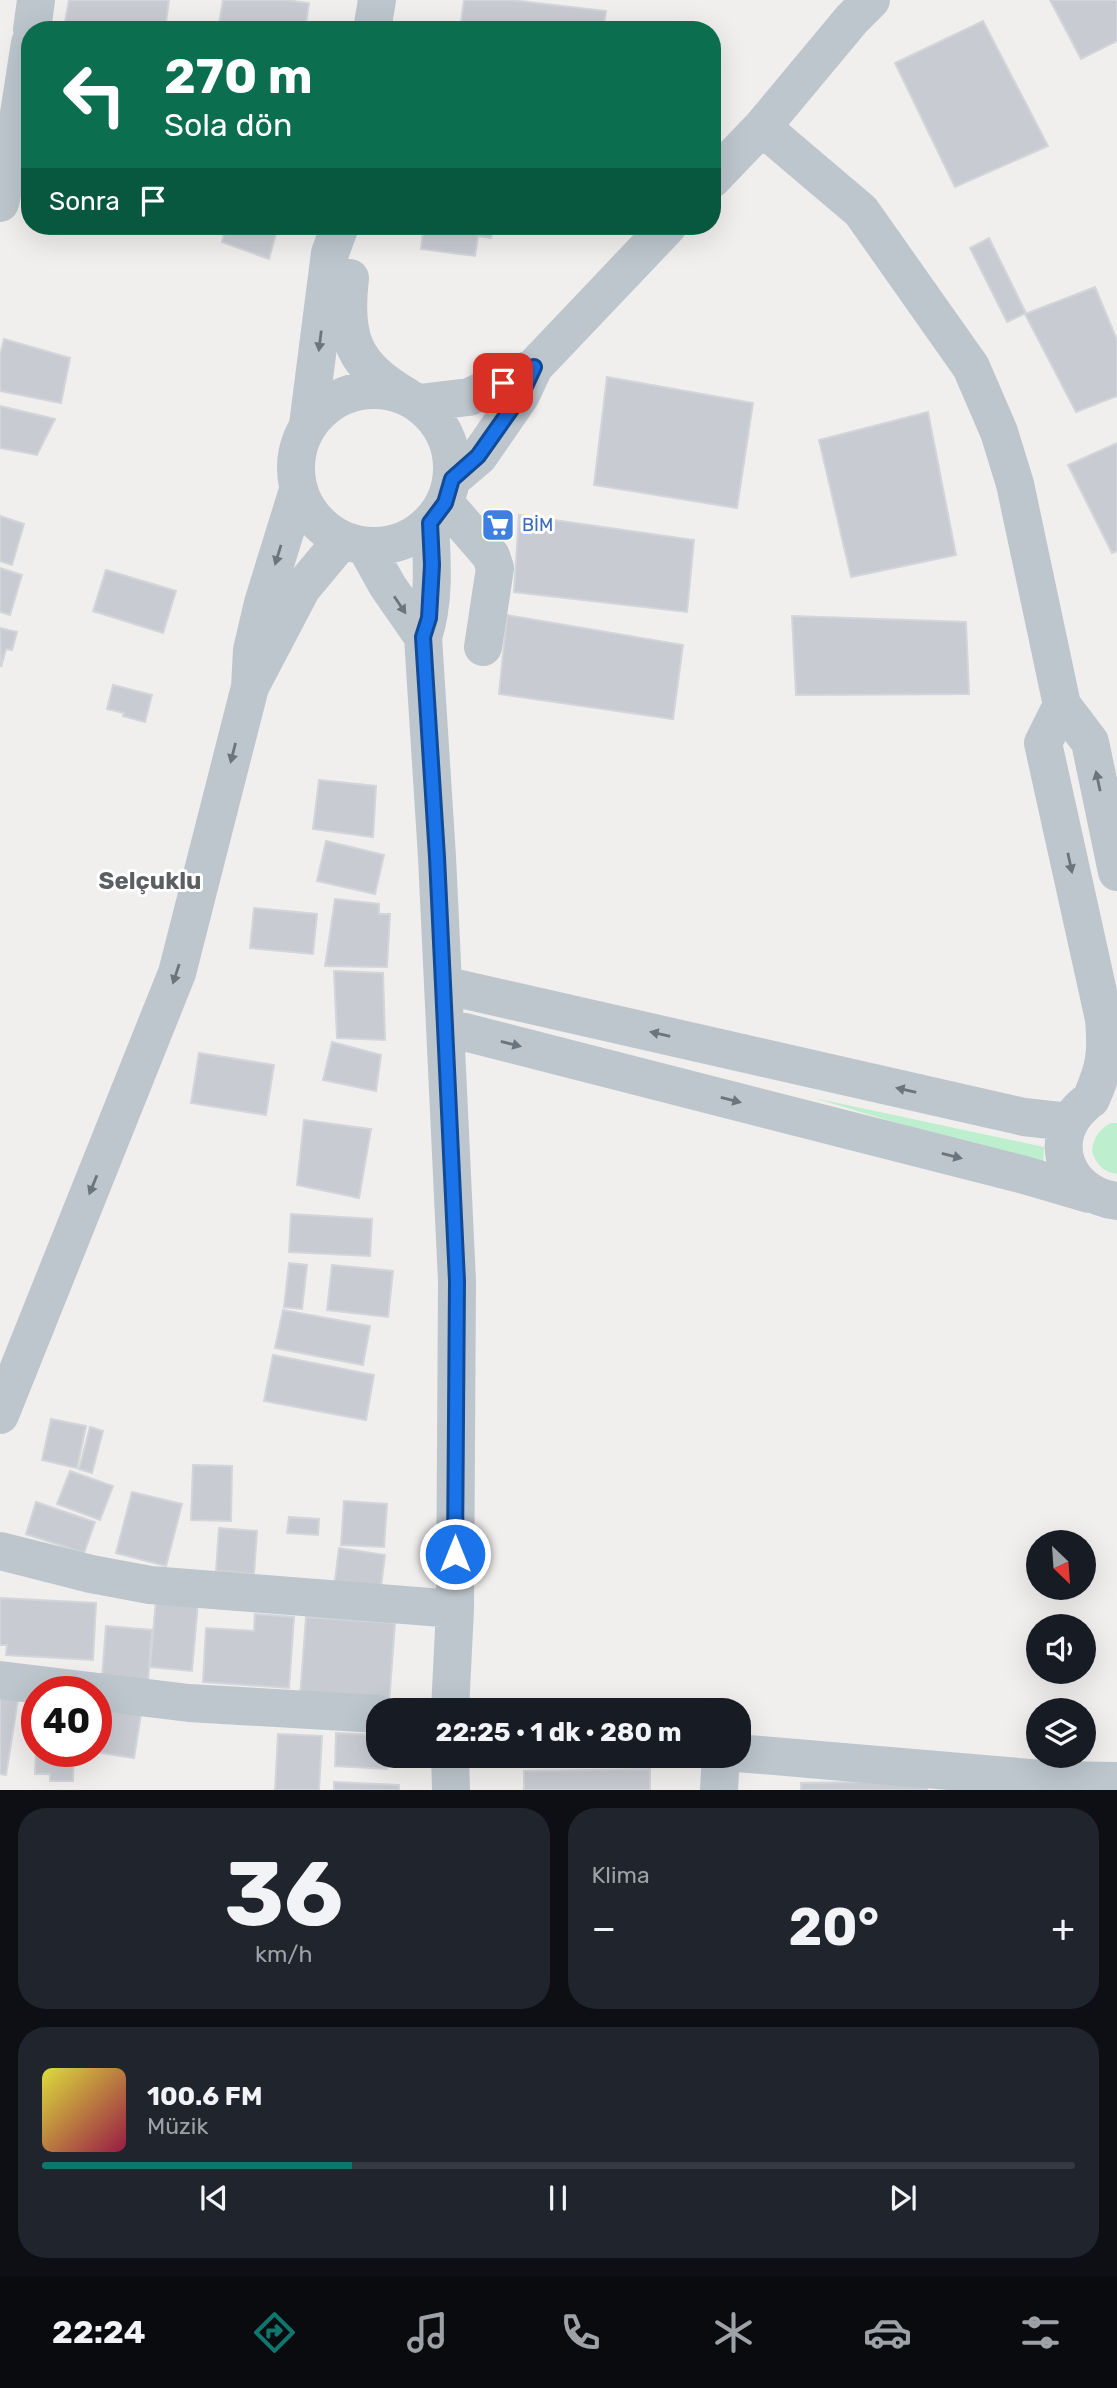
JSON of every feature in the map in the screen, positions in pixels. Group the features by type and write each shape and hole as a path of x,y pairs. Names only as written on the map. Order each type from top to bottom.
{"street":[{"path":"33,21 36,0"},
{"path":"374,21 377,0"},
{"path":"721,170 762,127 871,0"},
{"path":"0,203 15,145 21,104"},
{"path":"762,127 861,211 971,367 999,432 1015,484 1062,705 1090,742 1117,872"},
{"path":"308,425 330,253 337,235"},
{"path":"350,235 353,255 347,304 348,331 355,349 384,383 414,400 435,418 447,437 452,458 432,565 429,618 423,637 457,1281 455,1609 451,1698"},
{"path":"534,367 469,397 414,400 387,390 364,390 342,396 323,408 308,425 296,457 298,490 308,511 323,528 354,543 389,545 412,538 478,456 521,395 534,367 659,235"},
{"path":"0,1415 15,1340 177,973 250,687 252,650 263,603 298,490"},
{"path":"442,502 491,556 495,568 483,647"},
{"path":"354,543 423,637"},
{"path":"250,687 302,588 354,543"},
{"path":"1062,705 1043,744 1104,1019 1107,1048 1092,1105 1064,1138 1064,1154 1077,1183 1103,1197"},
{"path":"443,985 1024,1117 1092,1105"},
{"path":"445,1027 1103,1197"},
{"path":"0,1551 150,1585 455,1609"},
{"path":"0,1680 189,1703 366,1713"},
{"path":"751,1755 1054,1785 1117,1781"},
{"path":"450,1768 451,1790"},
{"path":"719,1790 720,1768"}],"green space":[{"path":"814,1098 1044,1147 1043,1167"},
{"path":"1111,1123 1117,1123 1117,1174 1101,1167 1092,1151 1098,1134"}],"building":[{"path":"69,0 169,0 166,21 65,21"},
{"path":"223,0 285,0 309,3 306,21 220,21"},
{"path":"464,0 511,0 606,11 604,21 461,21"},
{"path":"1050,0 1117,0 1117,41 1081,59"},
{"path":"983,21 1048,146 955,187 895,63"},
{"path":"224,235 276,235 269,259 222,242"},
{"path":"423,235 492,235 491,238 478,236 475,256 421,249"},
{"path":"989,238 1026,313 1007,322 970,248"},
{"path":"1095,287 1117,340 1117,396 1076,412 1025,314"},
{"path":"4,339 70,358 61,403 0,391 0,355"},
{"path":"607,377 753,403 737,508 594,485"},
{"path":"0,406 55,419 37,455 0,448"},
{"path":"928,412 956,555 851,577 819,440"},
{"path":"1117,443 1117,551 1112,553 1068,465"},
{"path":"519,515 694,540 687,612 514,592"},
{"path":"0,516 24,524 12,565 0,561"},
{"path":"0,568 22,575 10,615 0,612"},
{"path":"106,570 176,591 163,633 93,611"},
{"path":"507,615 683,645 673,719 499,694"},
{"path":"792,616 966,622 969,694 796,695"},
{"path":"0,628 17,632 12,650 6,649 1,667"},
{"path":"113,685 152,695 145,722 107,709"},
{"path":"319,780 376,786 373,837 313,829"},
{"path":"326,841 384,855 375,894 317,881"},
{"path":"335,899 379,904 379,914 390,914 387,967 325,966"},
{"path":"254,908 317,914 313,954 250,948"},
{"path":"334,971 383,973 385,1040 337,1038"},
{"path":"332,1042 381,1055 376,1091 323,1080"},
{"path":"199,1053 274,1065 266,1115 191,1103"},
{"path":"304,1120 371,1129 359,1198 297,1185"},
{"path":"291,1214 372,1219 370,1256 289,1252"},
{"path":"289,1263 307,1265 302,1309 284,1307"},
{"path":"332,1265 393,1271 388,1317 327,1310"},
{"path":"283,1310 370,1326 363,1365 275,1348"},
{"path":"273,1355 374,1375 366,1420 264,1401"},
{"path":"51,1419 86,1426 77,1468 42,1460"},
{"path":"90,1427 103,1431 92,1473 79,1469"},
{"path":"193,1465 232,1466 231,1521 191,1520"},
{"path":"70,1471 113,1486 100,1520 57,1504"},
{"path":"132,1492 182,1504 166,1566 116,1553"},
{"path":"344,1501 387,1504 384,1547 341,1545"},
{"path":"36,1502 95,1522 84,1553 26,1534"},
{"path":"289,1517 319,1519 318,1535 287,1533"},
{"path":"219,1528 257,1531 254,1574 216,1571"},
{"path":"339,1548 385,1555 380,1594 334,1588"},
{"path":"0,1598 96,1603 93,1660 6,1655 7,1645 0,1645"},
{"path":"156,1600 198,1603 192,1671 150,1667"},
{"path":"255,1614 294,1617 289,1688 203,1682 206,1628 254,1631"},
{"path":"306,1617 395,1623 389,1698 366,1698 366,1701 300,1697"},
{"path":"106,1626 152,1630 148,1681 102,1676"},
{"path":"0,1698 18,1700 6,1775 0,1774"},
{"path":"112,1710 141,1714 134,1758 112,1755"},
{"path":"336,1733 366,1734 366,1768 335,1766"},
{"path":"278,1734 322,1736 319,1790 275,1790"},
{"path":"35,1767 73,1767 73,1781 50,1781 50,1774 35,1774"},
{"path":"650,1769 650,1790 524,1790 524,1771"},
{"path":"927,1781 927,1790 801,1790 801,1783"},
{"path":"334,1782 399,1785 399,1790 334,1790"}],"place":[{"name":"BİM","path":"498,525"}],"district":[{"name":"Selçuklu","path":"150,881"}],"route":[{"path":"455,1554 457,1281 437,857 423,637 429,618 432,565 430,523 445,503 452,479 478,456 521,395 534,367 503,383"}]}
